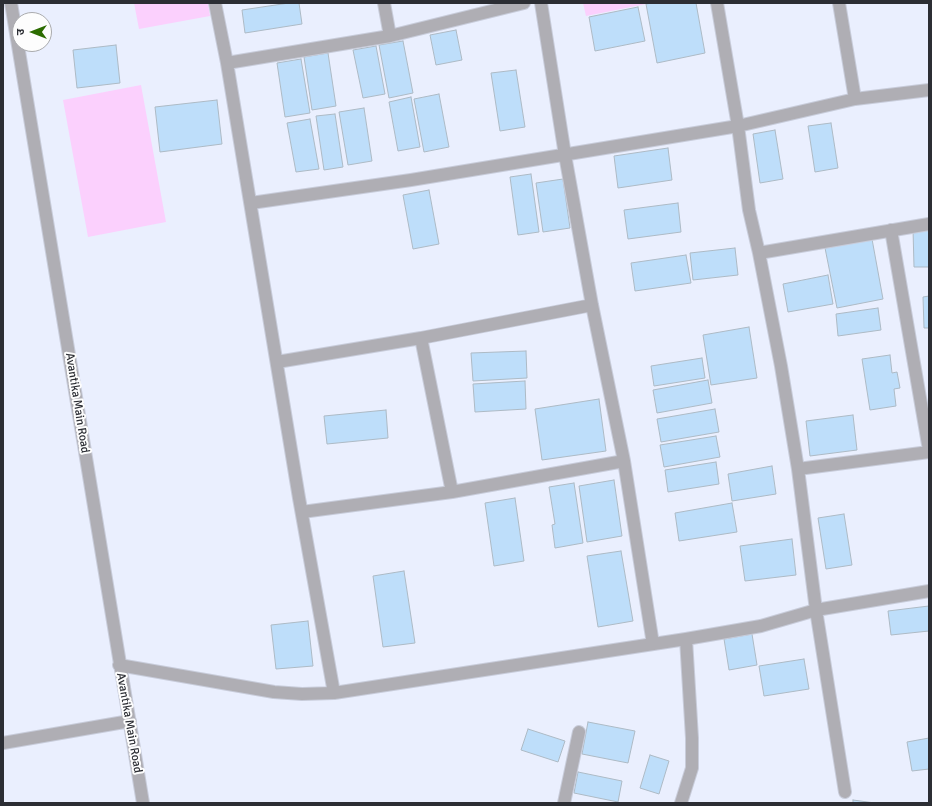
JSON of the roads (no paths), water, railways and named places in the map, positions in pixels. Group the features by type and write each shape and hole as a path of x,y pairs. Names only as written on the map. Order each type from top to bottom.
{"street":[{"name":"Avantika Main Road","path":"11,3 119,665 130,721 143,803"},
{"path":"215,3 227,63 302,512 334,693"},
{"path":"384,3 390,36"},
{"path":"227,63 390,36 524,3"},
{"path":"541,3 565,155 592,305 624,461 653,644"},
{"path":"717,3 738,126 749,210 759,253 798,469 816,610 845,792"},
{"path":"840,3 855,99"},
{"path":"251,203 411,180 565,155 738,126 855,99 929,90"},
{"path":"759,253 929,224"},
{"path":"798,469 929,451 891,230"},
{"path":"277,362 421,338 592,305"},
{"path":"421,338 452,492"},
{"path":"302,512 452,492 624,461"},
{"path":"119,665 274,692 302,694 334,693 686,639 761,626 816,610 929,591"},
{"path":"682,803 692,768 692,738 686,639"},
{"path":"3,743 130,721"},
{"path":"564,803 578,732"}]}
